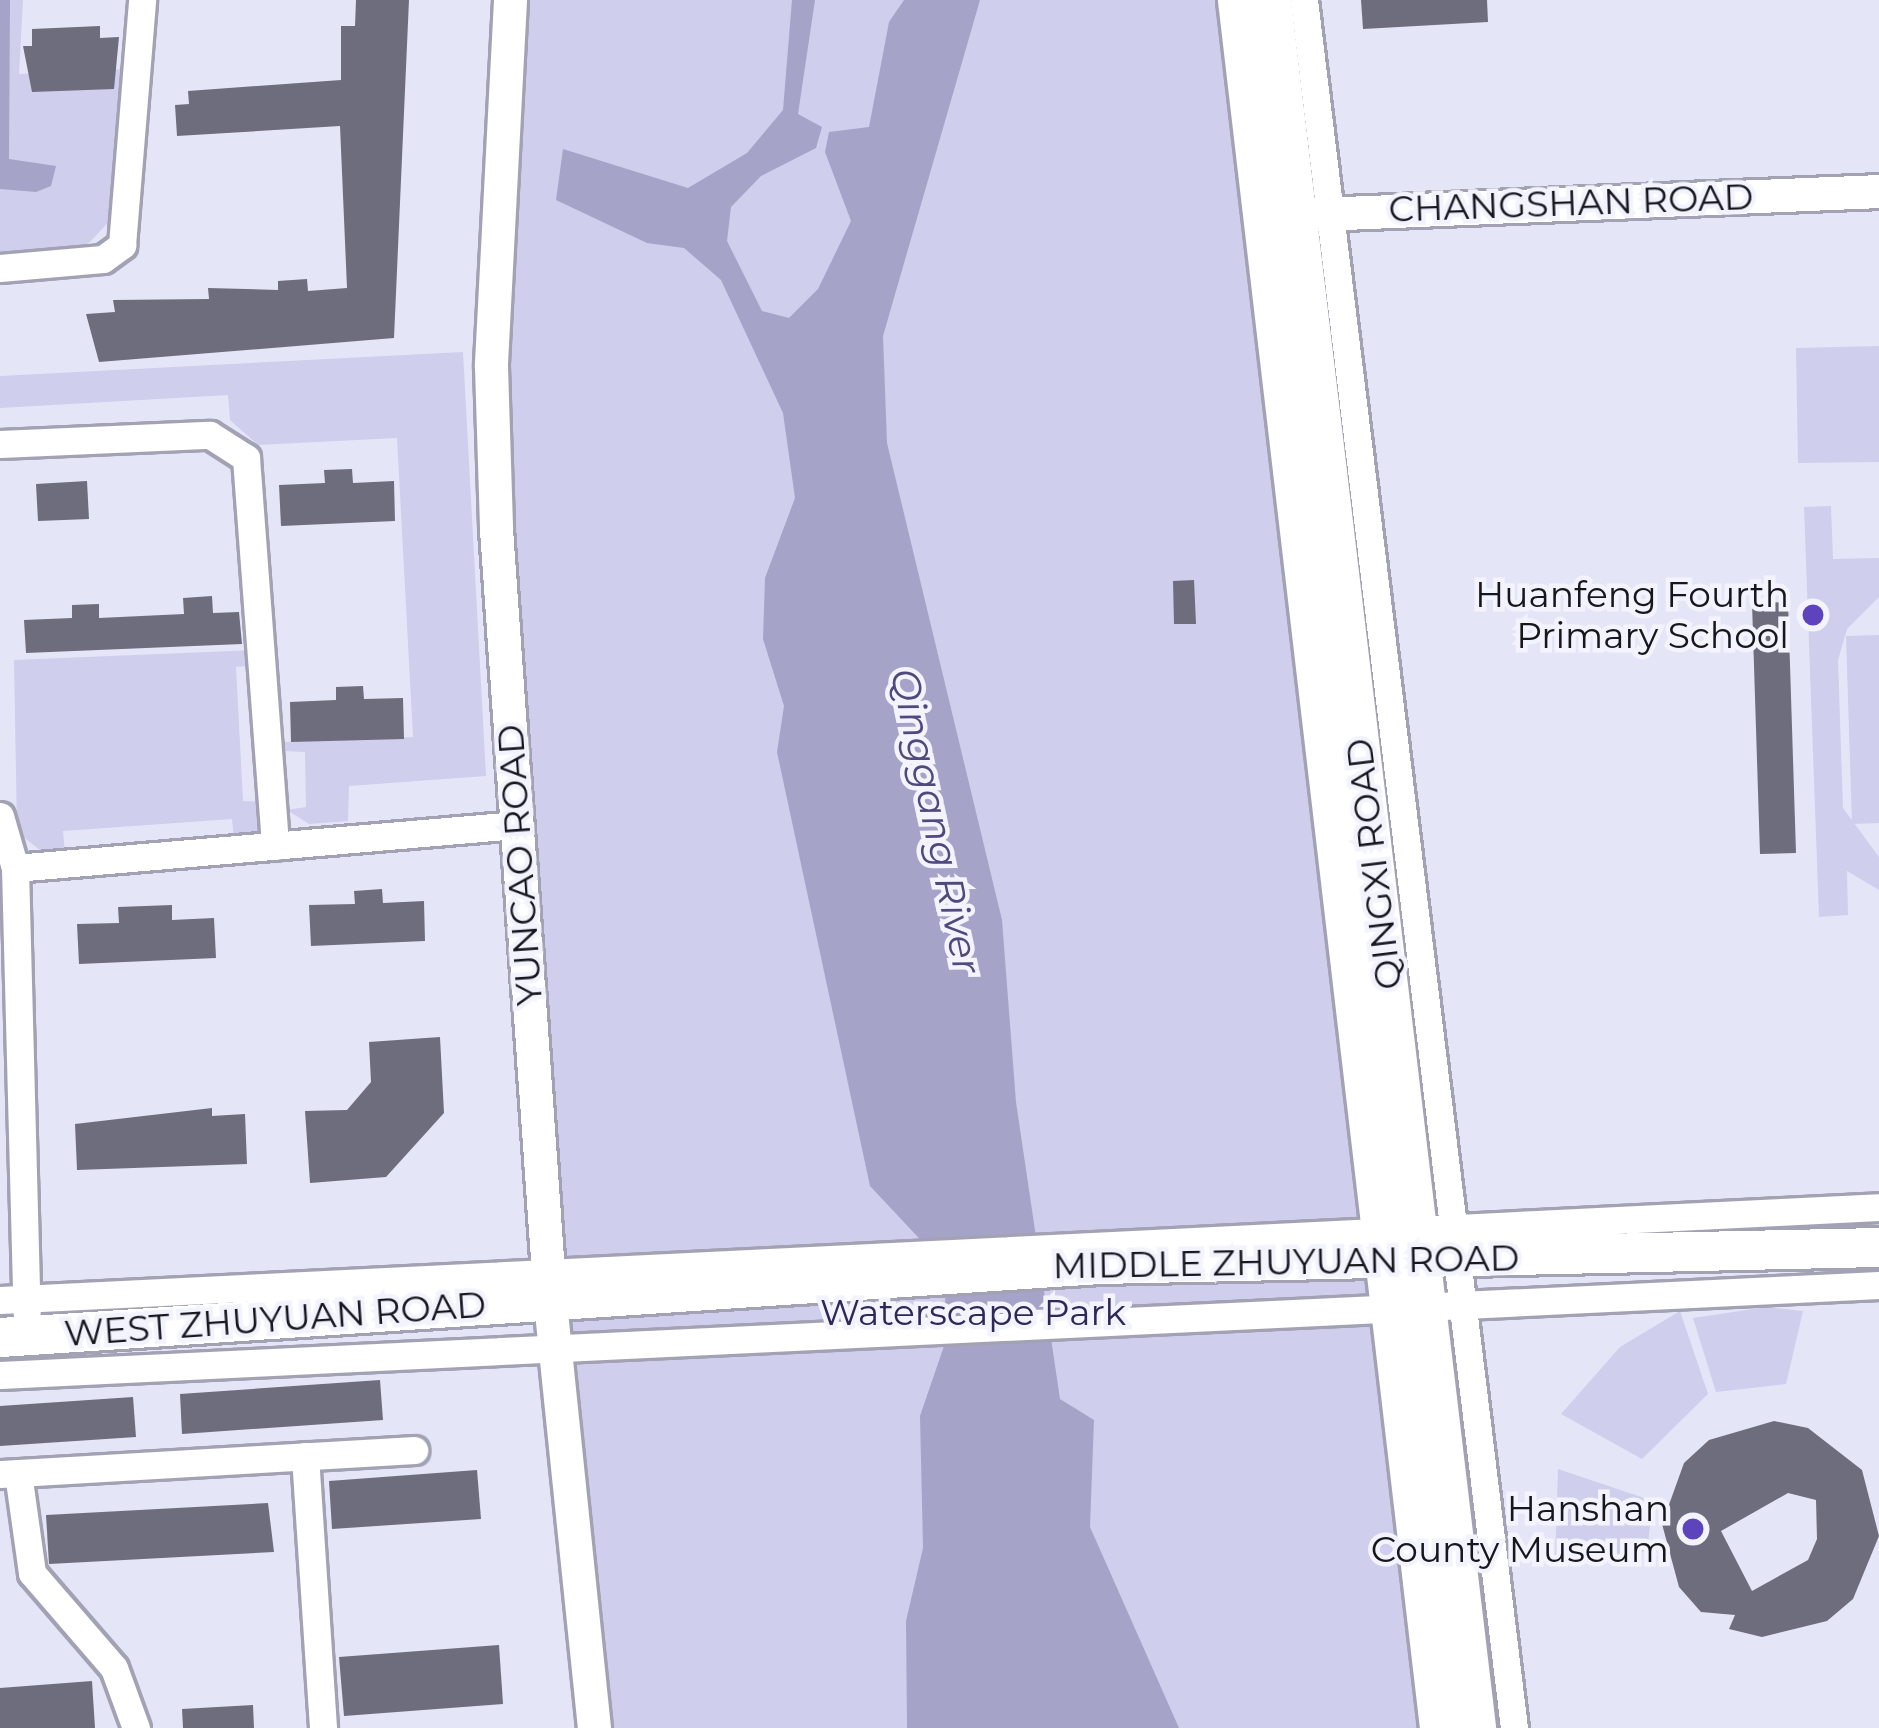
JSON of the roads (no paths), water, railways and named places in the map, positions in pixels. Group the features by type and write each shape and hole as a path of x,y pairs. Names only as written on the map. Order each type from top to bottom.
{"main road":[{"name":"QINGXI ROAD","path":"1237,0 1297,215"},
{"name":"QINGXI ROAD","path":"1271,0 1297,215 1332,643 1420,1243 1476,1728"},
{"name":"MIDDLE ZHUYUAN ROAD","path":"549,1286 1100,1264 1420,1243 1879,1247"},
{"name":"WEST ZHUYUAN ROAD","path":"14,1318 549,1286"},
{"name":"QINGXI ROAD","path":"1427,1303 1439,1728"}],"street":[{"path":"0,268 103,259 122,245 142,0"},
{"name":"YUNCAO ROAD","path":"510,0 491,367 549,1286 594,1728"},
{"path":"1304,0 1297,215 1420,1243"},
{"name":"CHANGSHAN ROAD","path":"1297,215 1879,191"},
{"path":"0,444 210,435 246,458 275,846"},
{"path":"0,816 15,868 14,1318"},
{"path":"15,868 517,825"},
{"path":"549,1286 1420,1243 1879,1208"},
{"path":"0,1375 554,1344 1879,1285"},
{"path":"1427,1303 1514,1728"},
{"path":"136,1728 114,1668 32,1573 9,1473 414,1450"},
{"path":"305,1456 323,1728"}],"water":[{"path":"0,0 10,0 9,159 56,166 51,186 36,192 0,189"},
{"name":"Qinggang River","path":"792,0 815,0 798,114 822,127 816,148 761,176 731,207 727,241 762,311 789,318 818,289 851,221 825,152 829,132 869,127 889,22 904,0 980,0 883,336 887,443 1002,920 1016,1102 1060,1399 1094,1420 1090,1527 1179,1728 907,1728 906,1621 923,1548 920,1416 944,1346 946,1267 870,1186 777,752 784,706 763,639 765,578 795,498 783,413 721,280 684,248 647,243 556,200 563,149 688,188 747,153 783,110"}],"place":[{"name":"Huanfeng Fourth Primary School","path":"1813,615"},
{"name":"Hanshan County Museum","path":"1693,1529"}],"park label":[{"name":"Waterscape Park","path":"973,1313"}]}
